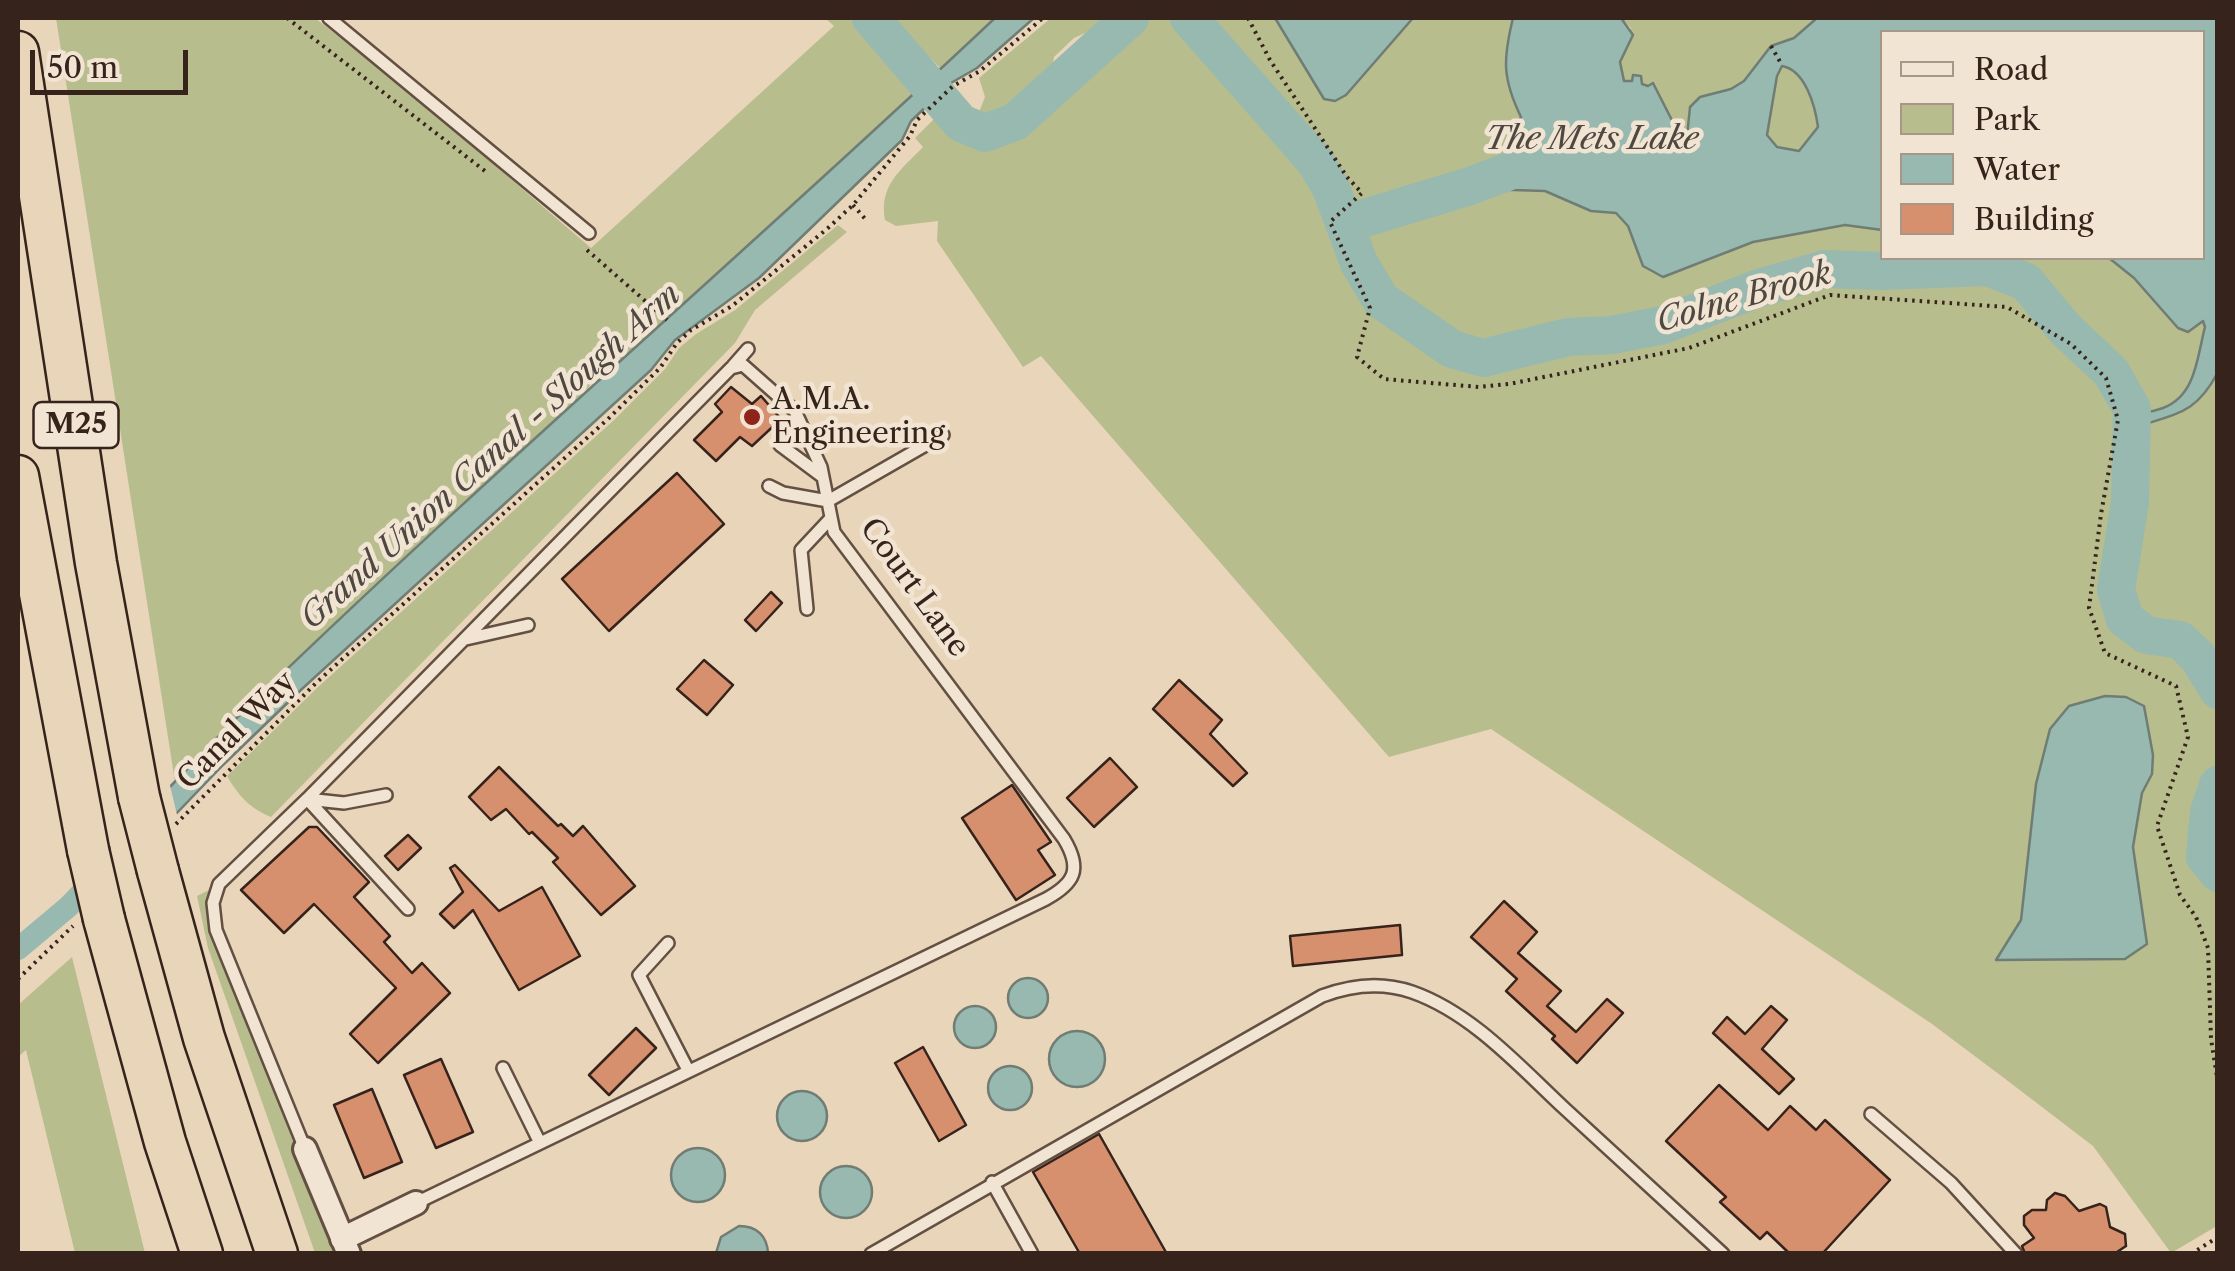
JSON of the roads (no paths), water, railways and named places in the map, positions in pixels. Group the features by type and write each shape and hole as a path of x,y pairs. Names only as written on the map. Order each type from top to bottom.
{"highway":[{"name":"M25","path":"18,52 96,563 139,797 161,854 204,1038 278,1254"},
{"name":"M25","path":"18,476 88,850 94,917 202,1254"}],"street":[{"path":"306,1149 346,1246 416,1203"}],"lane":[{"path":"329,18 589,233"},
{"path":"306,1149 221,944 212,910 219,884 307,800 748,349"},
{"name":"Court Lane","path":"416,1203 1046,899 1062,890 1072,878 1074,862 1064,839 834,532 823,477 794,411 748,368 734,366"},
{"path":"769,486 783,493 828,501 943,434"},
{"path":"780,445 823,477"},
{"path":"807,609 800,550 831,518"},
{"path":"466,639 528,625"},
{"path":"307,800 344,803 386,795"},
{"path":"307,800 408,908"},
{"path":"668,942 639,975 688,1070"},
{"path":"871,1254 1322,996 1355,987 1382,986 1411,991 1432,1001 1489,1038 1722,1254"},
{"path":"503,1068 540,1143"},
{"path":"1870,1114 1951,1183 2016,1254"},
{"path":"992,1182 1032,1254"}],"water":[{"path":"995,18 1034,18 977,68 951,83 911,121 902,140 759,278 675,340 651,370 303,688 101,892 95,866 257,698"},
{"path":"1275,18 1413,18 1346,95 1335,101 1324,99"},
{"name":"The Mets Lake","path":"1513,18 1621,18 1633,35 1620,62 1624,81 1632,81 1633,75 1641,76 1642,84 1653,83 1682,140 1687,137 1690,107 1700,97 1731,89 1744,81 1771,46 1794,38 1817,18 2217,18 2218,372 2192,405 2131,429 2132,409 2144,412 2163,408 2189,385 2205,327 2203,321 2188,332 2178,328 2134,278 2112,260 2205,260 2205,30 1880,30 1880,230 1845,225 1753,242 1663,277 1643,266 1628,226 1616,213 1591,211 1545,191 1481,189 1471,179 1504,157 1521,117 1507,79 1506,57","holes":["1782,66 1797,74 1808,90 1818,127 1799,151 1777,147 1767,135 1777,76"]},
{"path":"2105,696 2126,697 2144,706 2153,755 2152,774 2142,793 2133,847 2147,944 2125,959 1996,960 2021,920 2036,784 2050,729 2069,706"},
{"path":"1028,978 1042,984 1048,998 1042,1012 1028,1018 1014,1012 1008,998 1014,984"},
{"path":"975,1006 990,1012 996,1027 990,1042 975,1048 960,1042 954,1027 960,1012"},
{"path":"1077,1031 1096,1040 1105,1059 1096,1078 1077,1087 1058,1078 1049,1059 1058,1040"},
{"path":"1010,1066 1026,1072 1032,1088 1026,1104 1010,1110 994,1104 988,1088 994,1072"},
{"path":"802,1091 820,1098 827,1116 820,1134 802,1141 784,1134 777,1116 784,1098"},
{"path":"698,1148 717,1156 725,1175 717,1194 698,1202 679,1194 671,1175 679,1156"},
{"path":"846,1166 864,1174 872,1192 864,1210 846,1218 828,1210 820,1192 828,1174"},
{"path":"739,1226 760,1233 768,1253 716,1253 721,1237"}],"waterway":[{"name":"Colne Brook","path":"871,18 961,123 985,133 1015,122 1130,18"},
{"name":"Colne Brook","path":"1189,18 1315,161 1331,188 1359,263 1381,300 1452,349 1483,358 1568,337 1612,335 1663,325 1759,288 1825,269 1988,267 2026,282 2066,330 2111,372 2132,409 2130,502 2116,590 2125,619 2146,635 2180,640 2198,657 2218,690"},
{"path":"1345,224 1523,166"},
{"name":"Colne Brook","path":"2218,785 2209,812 2205,857 2218,873"},
{"name":"Grand Union Canal - Slough Arm","path":"18,949 100,874"}],"place":[{"name":"A.M.A. Engineering","path":"752,417"}]}
